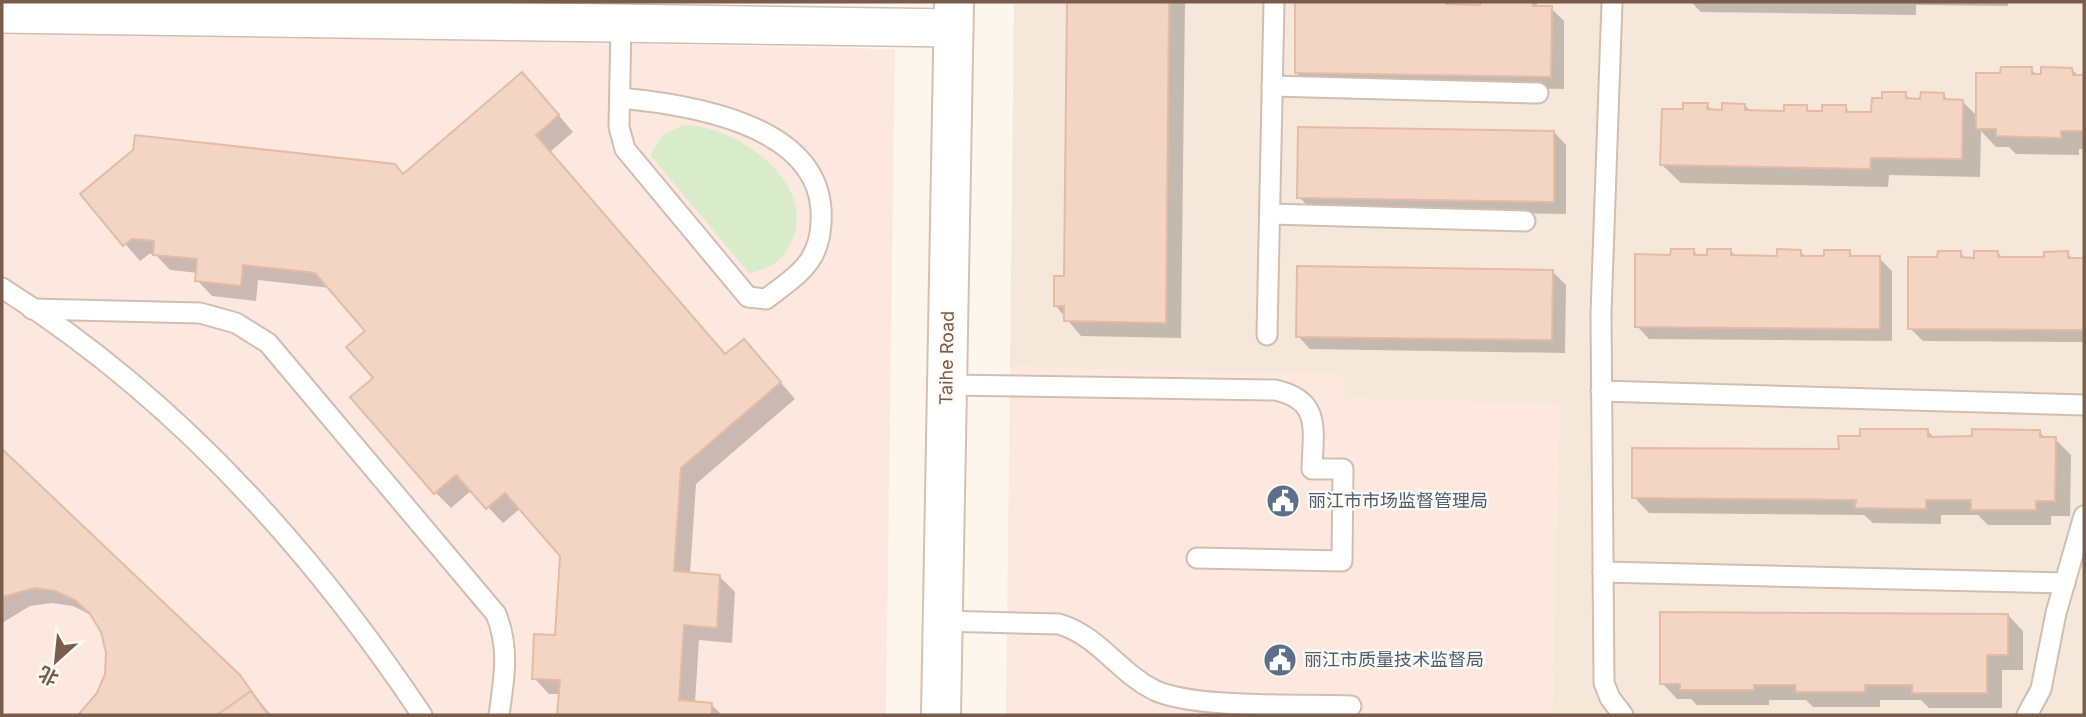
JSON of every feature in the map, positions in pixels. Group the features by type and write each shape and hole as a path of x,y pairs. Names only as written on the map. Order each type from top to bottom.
{"street":[{"path":"2,14 621,23 954,15"},
{"name":"Taihe Road","path":"941,715 954,15"}],"lane":[{"path":"1267,335 1274,2"},
{"path":"1612,2 1601,313 1604,683 1609,698 1623,715"},
{"path":"620,98 667,102 712,112 744,124 791,152 805,167 820,205 821,227 817,248 807,268 766,299 748,297 631,158 619,127 621,23"},
{"path":"1272,86 1538,93"},
{"path":"1270,214 1525,220"},
{"path":"2,288 136,388 203,449 267,513 326,581 381,653 422,715"},
{"path":"32,309 200,313 236,323 268,343 496,614 504,634 506,656 499,715"},
{"path":"947,385 1275,390 1290,393 1302,401 1314,418 1312,469 1343,470 1342,561 1197,558"},
{"path":"1601,391 2084,405"},
{"path":"2027,715 2041,689 2065,583 2084,516"},
{"path":"1603,572 2065,583"},
{"path":"942,621 1066,626 1100,645 1135,679 1184,700 1351,706"}],"shaded area":[{"path":"1014,2 2084,2 2084,715 1552,715 1559,404 1345,399 1344,375 1010,367"},
{"path":"2,31 895,49 886,715 2,715"},
{"name":"丽江市市场监督管理局","path":"1010,367 1345,375 1345,399 1559,404 1552,715 1006,715"}],"green space":[{"path":"684,125 705,128 728,136 750,148 770,164 786,183 795,203 796,225 788,248 772,265 749,273 650,155 663,135"}],"building":[{"path":"1067,2 1169,2 1166,323 1064,321 1064,306 1054,306 1054,276 1064,276"},
{"path":"1295,2 1446,2 1480,5 1480,2 1533,2 1533,6 1552,6 1551,77 1295,73"},
{"path":"2001,67 2032,67 2032,74 2041,74 2041,67 2072,68 2073,75 2084,75 2084,131 2061,131 2061,138 1996,136 1996,129 1976,129 1976,73 2000,73"},
{"path":"522,72 559,115 536,135 725,354 744,339 781,382 681,468 674,571 720,575 717,628 684,625 679,700 712,703 711,715 557,715 560,680 532,679 534,634 555,635 560,556 505,493 486,509 456,475 434,494 350,397 373,378 346,347 365,331 315,273 243,265 241,286 195,281 197,259 153,255 154,241 132,239 123,246 80,194 133,150 135,135 395,164 403,174"},
{"path":"1882,92 1906,92 1906,98 1920,99 1921,92 1944,93 1944,99 1963,100 1962,159 1871,158 1870,169 1660,165 1662,109 1683,109 1683,103 1708,103 1707,109 1722,110 1722,103 1745,104 1745,110 1784,111 1784,105 1807,105 1807,111 1822,111 1822,105 1846,105 1846,112 1871,112 1872,98 1882,98"},
{"path":"1298,127 1554,131 1554,202 1297,198"},
{"path":"1671,249 1694,249 1694,255 1707,255 1707,249 1731,249 1731,255 1777,256 1777,249 1801,250 1801,256 1824,256 1824,250 1850,250 1850,256 1880,256 1880,329 1635,327 1635,254 1670,255"},
{"path":"1938,251 1961,251 1961,257 1974,258 1974,251 1998,251 1998,257 2044,257 2044,252 2068,251 2068,258 2084,258 2084,330 1908,329 1908,257 1937,257"},
{"path":"1297,266 1553,270 1552,340 1296,337"},
{"path":"1860,429 1928,429 1928,437 1972,436 1972,429 2040,430 2040,437 2056,437 2055,501 2036,501 2036,510 1971,510 1971,500 1926,500 1926,509 1855,508 1856,500 1632,498 1632,448 1839,449 1838,436 1860,436"},
{"path":"2,449 240,675 268,715 78,715 97,693 105,674 106,653 101,632 90,614 75,600 55,591 35,588 2,597"},
{"path":"1660,612 2008,614 2008,655 1987,655 1987,693 1912,693 1912,685 1865,685 1865,692 1796,692 1795,685 1754,685 1754,690 1680,690 1680,684 1660,684"},
{"path":"251,691 268,715 217,715"}],"place":[{"name":"丽江市市场监督管理局","path":"1283,501"},
{"name":"丽江市质量技术监督局","path":"1280,660"}]}
